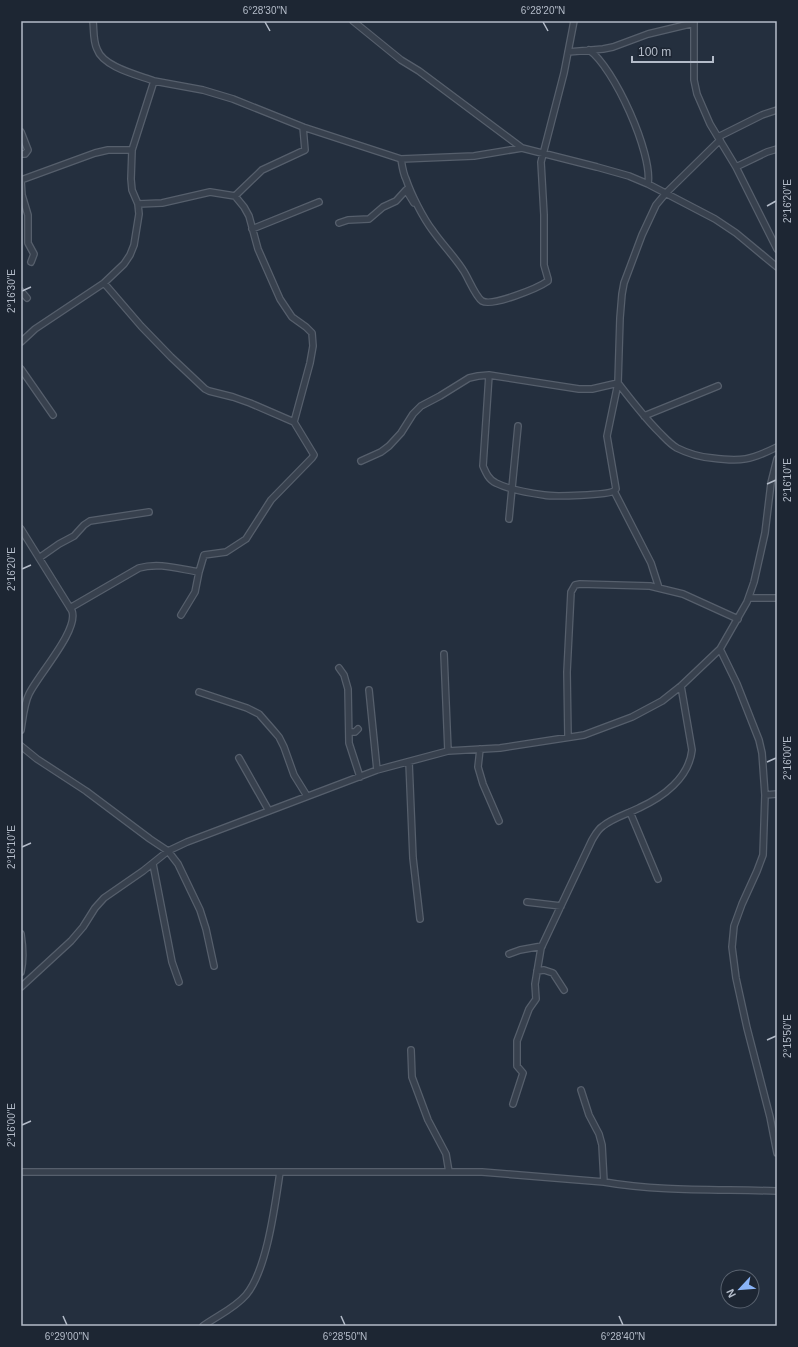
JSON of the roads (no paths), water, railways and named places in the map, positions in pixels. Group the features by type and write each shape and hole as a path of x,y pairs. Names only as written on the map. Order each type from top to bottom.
{"street":[{"path":"93,21 97,50 111,65 154,81 203,90 261,110 303,127 401,159 474,156 522,148"},
{"path":"353,21 401,60 419,71 522,148 597,167 628,176 648,184 715,219 736,233 777,267"},
{"path":"401,159 406,179 416,201 433,231 463,270 476,295 481,300 487,303 500,300 536,288 545,283 548,279 544,266 544,215 541,162 542,153 552,121 574,21"},
{"path":"568,52 613,47 648,34 694,22 695,88 710,124 736,167 777,249"},
{"path":"589,50 603,64 621,93 644,148 649,177 648,184"},
{"path":"21,342 35,329 104,283 124,264 132,250 139,214 138,204 132,190 132,150 154,81"},
{"path":"659,588 650,563 614,491 616,489 607,436 618,383 620,304 624,283 648,221 656,205 666,193 719,138 762,115 777,110"},
{"path":"235,196 262,170 305,150 303,127"},
{"path":"21,132 28,150 25,154 21,154"},
{"path":"736,167 767,152 777,149"},
{"path":"31,262 34,254 28,243 28,215 22,195 21,180 95,153 108,150 132,150"},
{"path":"339,223 348,220 369,219 383,207 396,201 406,190 414,203 416,201"},
{"path":"138,204 162,203 210,192 235,196 244,207 252,229 253,237 284,306 292,317 312,333 313,346 310,363 294,422"},
{"path":"252,229 319,202"},
{"path":"104,283 141,326 205,389 244,401 294,422 314,453 312,458 271,500 246,539 226,552 204,556 195,592 181,616"},
{"path":"21,291 27,298"},
{"path":"21,369 53,415"},
{"path":"362,461 381,452 389,446 401,433 413,414 421,406 469,378 489,375 580,389 592,389 618,383"},
{"path":"489,375 483,466 493,482 512,489 545,496 612,493 614,491"},
{"path":"618,383 650,424 676,448 699,457 744,460 757,457 777,447"},
{"path":"644,416 718,386"},
{"path":"509,519 518,426"},
{"path":"21,987 77,935 98,903 153,864 168,851 187,842 377,770 448,751 500,748 584,735 632,717 662,701 681,686 720,649 749,598 765,533 771,483 777,458"},
{"path":"39,558 59,544 74,536 90,521 149,512"},
{"path":"21,529 70,608 74,617 70,630 28,695 23,711 21,730"},
{"path":"70,608 139,568 149,565 167,566 199,572"},
{"path":"568,737 568,632 571,592 575,585 650,586 684,594 738,619"},
{"path":"749,598 777,598"},
{"path":"720,649 737,684 760,740 764,764 765,795 763,855 734,926 732,948 736,978 770,1117 777,1153"},
{"path":"444,654 448,751"},
{"path":"339,668 344,675 348,689 349,743 360,777"},
{"path":"513,1104 523,1073 517,1066 517,1041 529,1009 536,999 535,984 542,946 592,840 599,830 606,824 659,797 676,783 688,767 691,760 692,750 681,686"},
{"path":"369,690 377,770"},
{"path":"199,692 247,708 259,714 279,737 294,775 307,796"},
{"path":"349,732 355,732 358,729"},
{"path":"21,746 37,760 86,791 168,851 178,864 200,910 206,928 214,966"},
{"path":"480,749 478,767 483,784 499,821"},
{"path":"239,758 268,811"},
{"path":"409,762 413,858 420,919"},
{"path":"765,795 777,794"},
{"path":"630,812 658,879"},
{"path":"153,864 172,962 179,982"},
{"path":"528,902 561,906"},
{"path":"21,934 24,952 21,972"},
{"path":"509,954 520,950 542,946"},
{"path":"537,971 544,970 553,973 564,990"},
{"path":"411,1050 412,1077 428,1120 446,1154 449,1172"},
{"path":"581,1090 588,1115 599,1134 602,1145 604,1182"},
{"path":"21,1172 482,1172 668,1188 777,1191"},
{"path":"203,1326 236,1304 246,1295 253,1284 264,1255 280,1172"}]}
